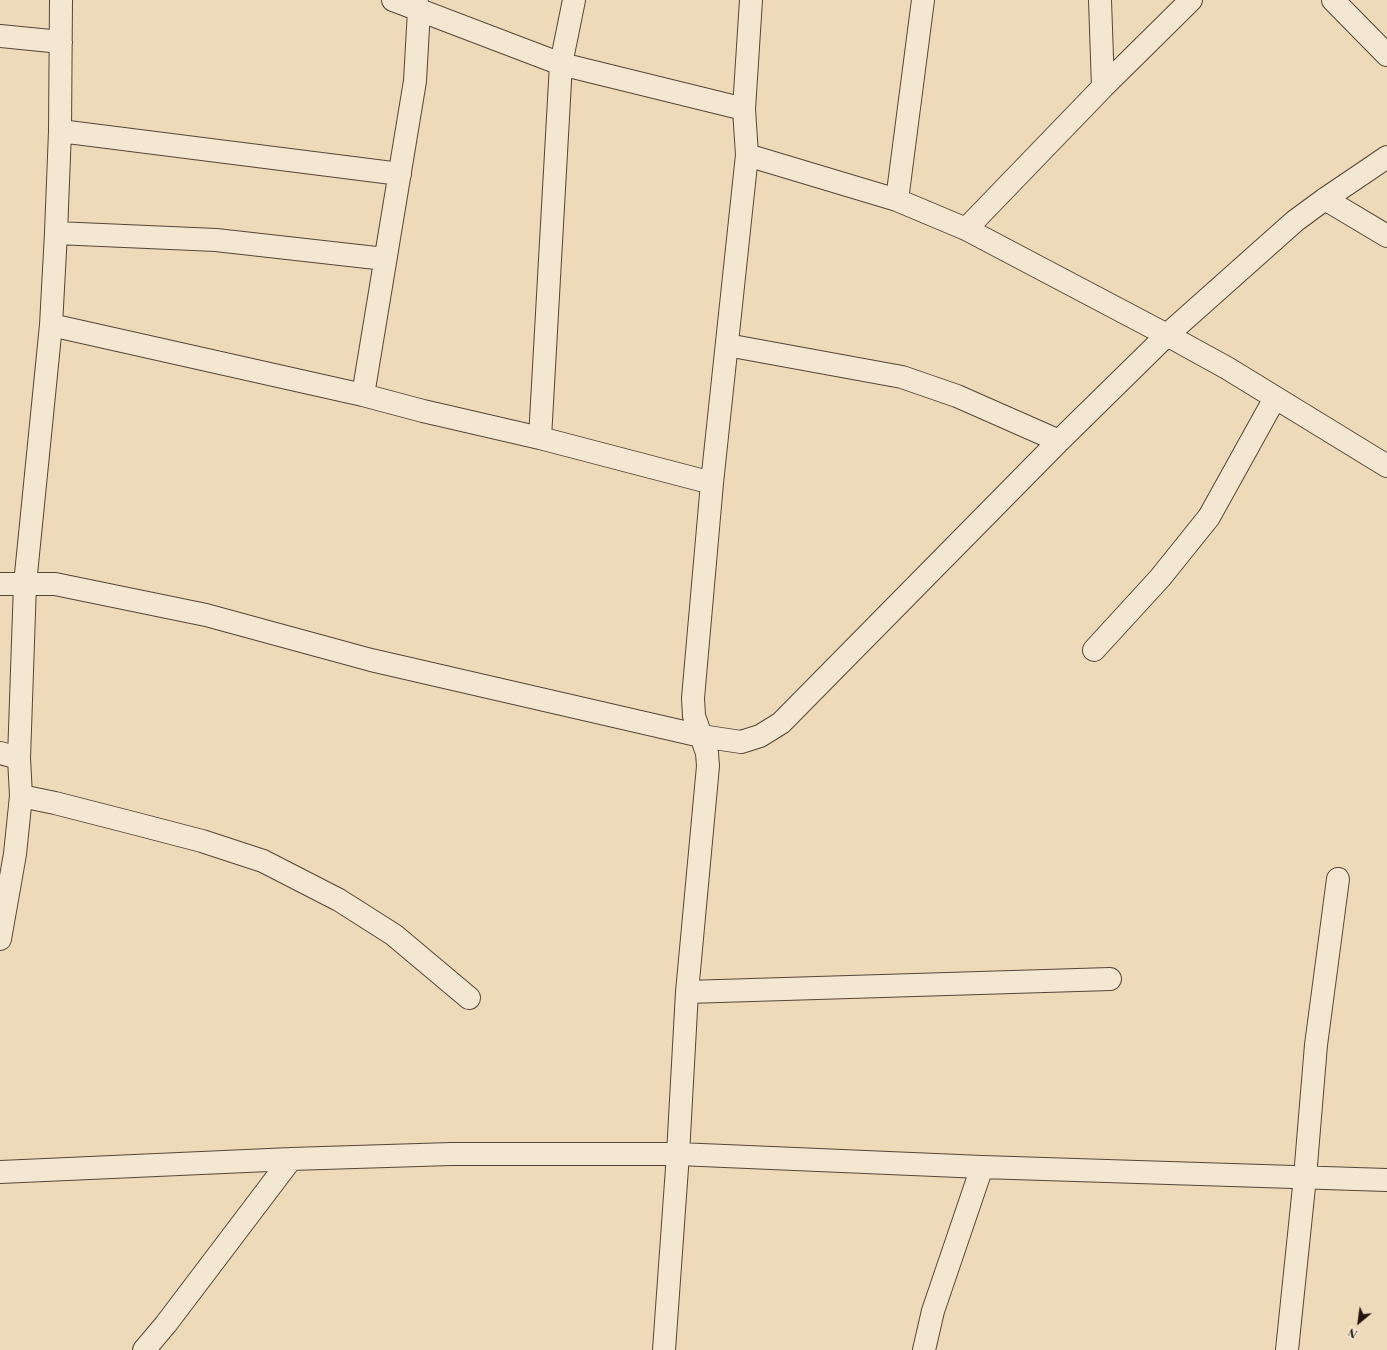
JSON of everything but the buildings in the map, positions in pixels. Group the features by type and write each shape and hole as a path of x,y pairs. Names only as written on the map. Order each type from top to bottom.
{"street":[{"path":"0,939 15,854 21,796 10,756 25,584 51,325 60,131 61,0"},
{"path":"393,0 418,5 562,64 744,109"},
{"path":"540,438 562,64 574,0"},
{"path":"664,1350 678,1154 687,992 708,766 707,753 694,716 693,698 712,483 728,345 747,155 744,109 751,0"},
{"path":"896,200 923,0"},
{"path":"1100,0 1103,87"},
{"path":"966,229 1103,87 1191,0"},
{"path":"1333,0 1387,55"},
{"path":"363,395 415,81 418,5"},
{"path":"0,36 61,42"},
{"path":"60,131 400,174"},
{"path":"747,155 896,200 966,229 1167,334 1227,368 1387,466"},
{"path":"0,584 55,584 206,615 372,660 701,736 741,742 760,736 781,723 1059,441 1167,334 1295,221 1325,198 1387,157"},
{"path":"1325,198 1387,236"},
{"path":"56,233 216,240 385,259"},
{"path":"51,325 363,395 423,411 540,438 712,483"},
{"path":"728,345 902,377 958,396 1059,441"},
{"path":"1094,650 1160,578 1209,517 1276,398"},
{"path":"21,796 55,803 202,841 263,861 339,900 394,935 469,998"},
{"path":"1287,1350 1316,1045 1338,879"},
{"path":"687,992 1110,979"},
{"path":"0,1172 291,1159 451,1154 678,1154 982,1167 1387,1180"},
{"path":"144,1350 166,1324 291,1159"},
{"path":"924,1350 933,1311 982,1167"}]}
